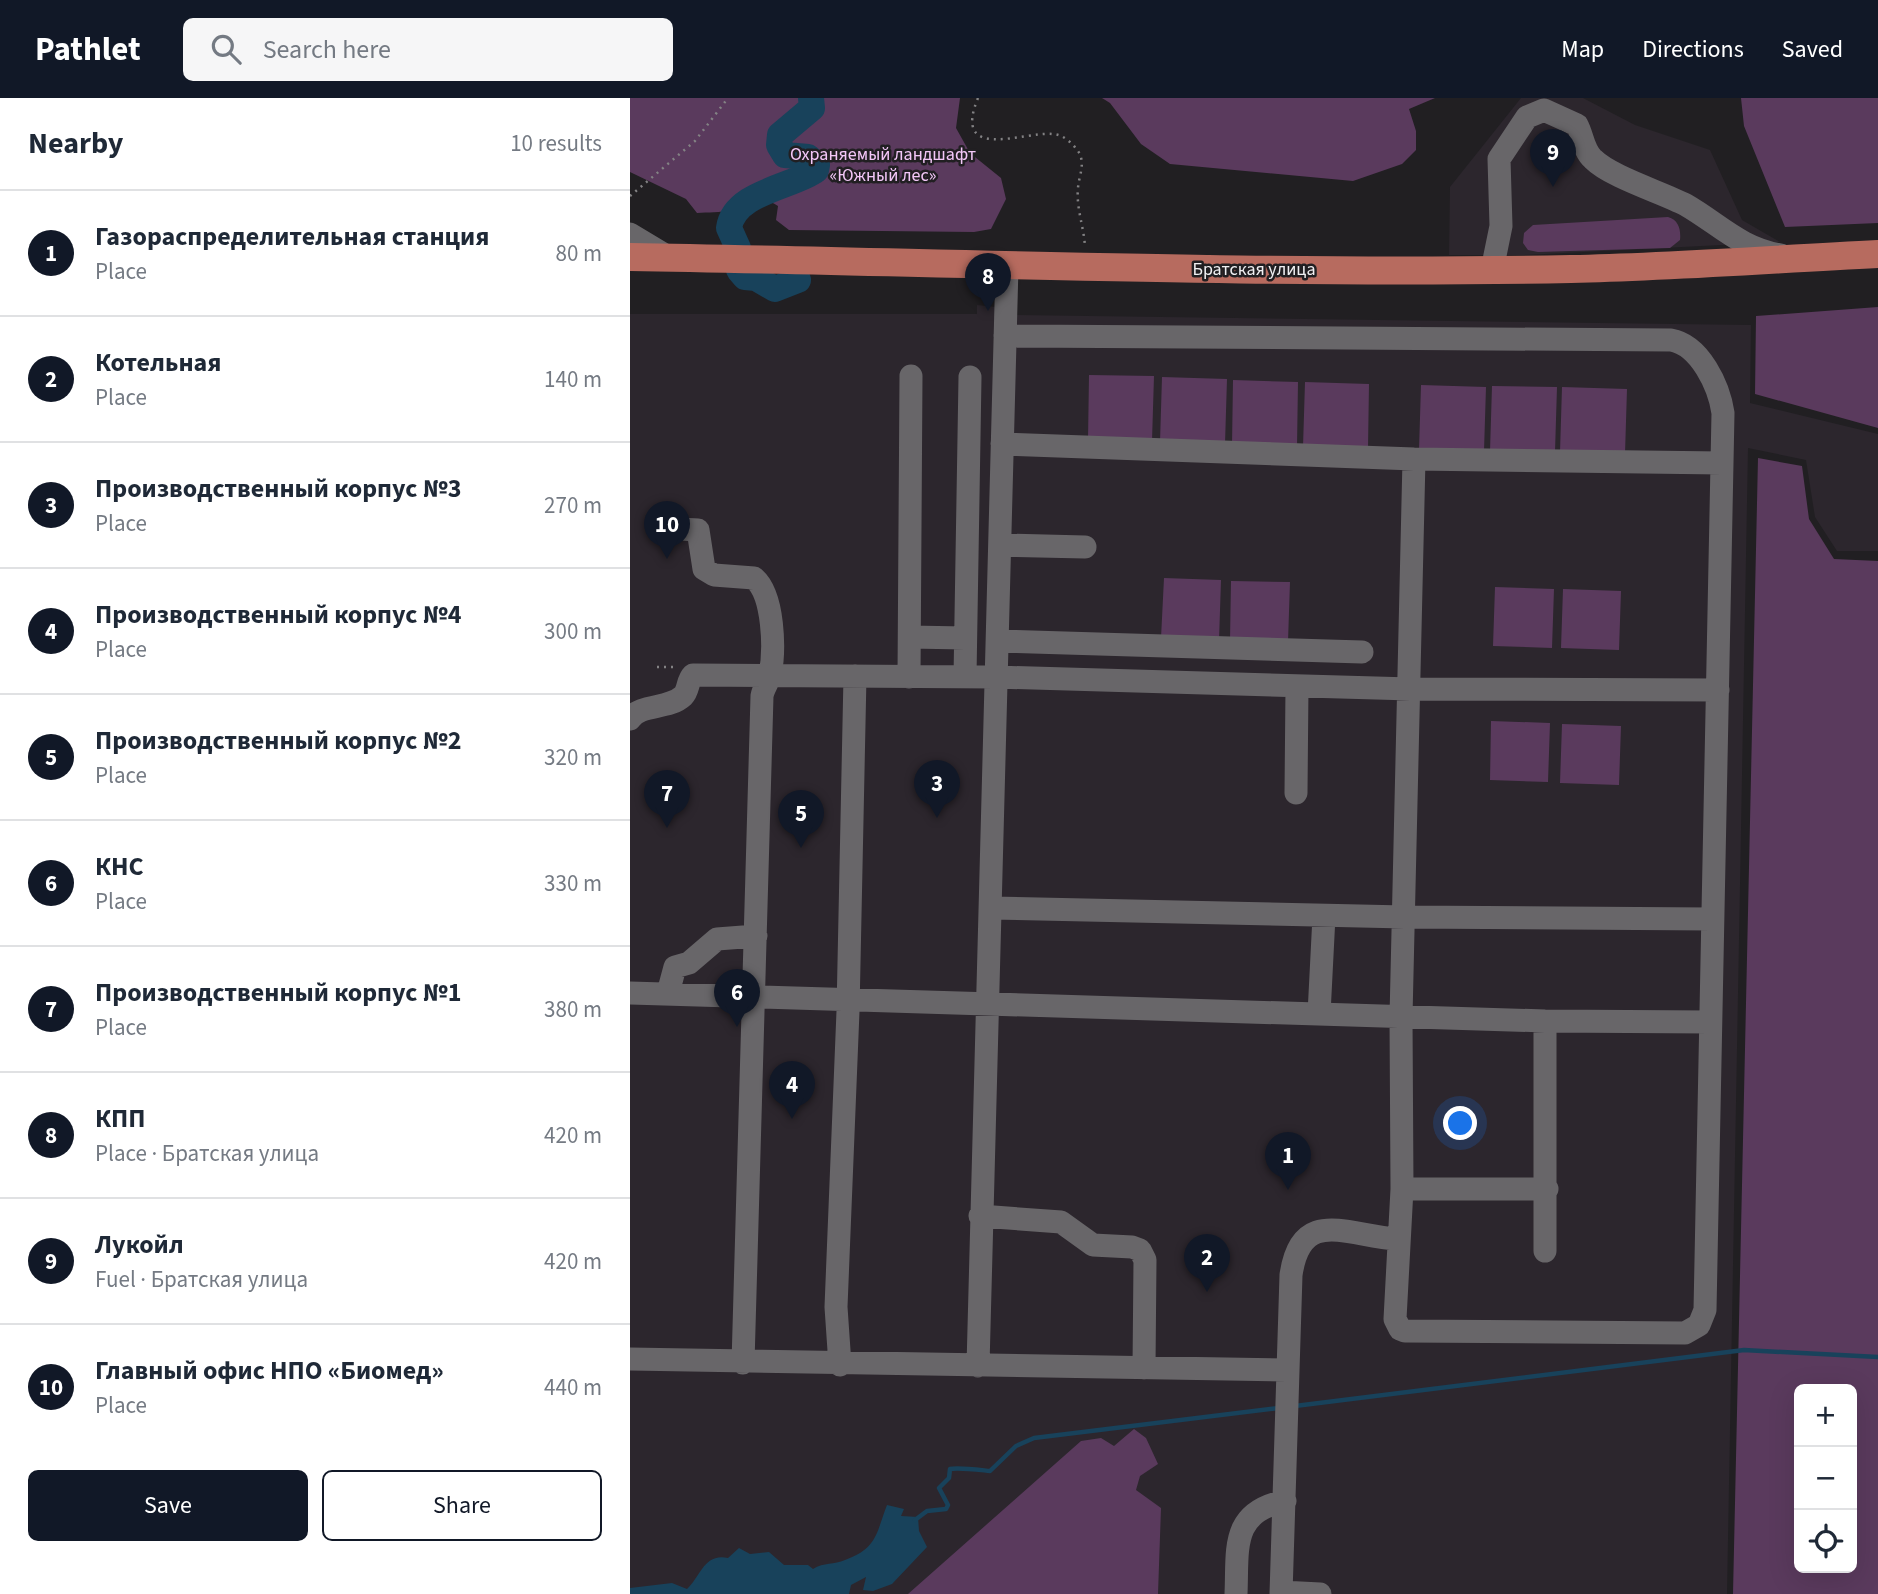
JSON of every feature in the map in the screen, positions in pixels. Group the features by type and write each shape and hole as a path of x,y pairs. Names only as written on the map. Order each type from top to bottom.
{"main road":[{"name":"Братская улица","path":"630,257 1084,268 1492,270 1667,266 1878,254"}],"lane":[{"path":"1492,270 1501,226 1499,159 1527,117 1544,110 1577,125 1588,153 1600,165 1688,206 1732,238 1758,251 1780,255 1840,256"},
{"path":"630,234 670,258"},
{"path":"978,1366 1007,266"},
{"path":"1005,336 1671,340 1695,350 1721,402 1722,463 1705,1310 1695,1328 1670,1335 1405,1331 1400,1329 1395,1320 1397,1239 1402,1189 1401,1017 1411,689 1414,459"},
{"path":"909,677 911,376"},
{"path":"965,677 970,377"},
{"path":"1002,444 1414,459 1722,463"},
{"path":"662,528 698,530 702,539 703,564 709,573 750,577 761,584 771,608 770,676 762,696 743,1363"},
{"path":"1000,545 1085,547"},
{"path":"910,637 965,638"},
{"path":"998,641 1362,652"},
{"path":"630,719 637,711 655,709 682,696 693,675 996,677 1411,689 1717,690"},
{"path":"840,1365 836,1307 848,998 855,677"},
{"path":"1296,793 1297,687"},
{"path":"991,908 1324,916 1712,919"},
{"path":"1319,1014 1324,916"},
{"path":"668,993 675,967 694,959 717,939 756,936"},
{"path":"630,993 1545,1021 1710,1023"},
{"path":"1545,1021 1545,1251"},
{"path":"1402,1189 1546,1189"},
{"path":"980,1216 1061,1222 1093,1245 1132,1247 1140,1250 1145,1260 1144,1368"},
{"path":"1320,1594 1281,1593 1287,1370 1291,1275 1295,1255 1302,1240 1323,1230 1397,1239"},
{"path":"630,1359 840,1365 1287,1370"},
{"path":"1236,1594 1240,1531 1262,1508 1285,1501"}],"path":[{"path":"630,196 695,141 728,98"},
{"path":"978,98 971,122 975,131 984,136 1011,140 1055,134 1072,143 1083,159 1077,198 1084,236 1084,268"}],"shaded area":[{"path":"1521,98 1583,98 1635,125 1710,150 1742,220 1780,242 1525,255 1449,255 1450,187"},
{"path":"977,305 1015,309 1015,315 1751,325 1750,403 1878,434 1878,551 1837,551 1815,517 1806,460 1748,448 1727,1594 630,1594 630,314 977,314"}],"green space":[{"name":"Охраняемый ландшафт «Южный лес»","path":"630,98 960,98 956,128 970,153 1001,178 1006,199 991,229 974,232 789,230 776,220 778,206 766,201 727,211 697,213 686,199 630,172"},
{"path":"1102,98 1435,98 1409,109 1416,131 1416,150 1402,164 1353,181 1170,164 1141,144 1110,103"},
{"path":"1741,98 1878,98 1878,223 1785,227 1744,126"},
{"path":"1668,217 1677,223 1680,233 1680,240 1670,248 1538,252 1528,250 1523,243 1524,233 1533,225"},
{"path":"1878,307 1878,428 1755,394 1756,316"},
{"path":"1089,375 1154,376 1152,441 1088,440"},
{"path":"1162,377 1227,379 1225,444 1160,442"},
{"path":"1233,380 1298,382 1297,447 1232,445"},
{"path":"1305,382 1369,384 1368,448 1303,447"},
{"path":"1421,385 1486,387 1484,451 1419,450"},
{"path":"1492,386 1557,387 1555,452 1490,451"},
{"path":"1562,387 1627,389 1625,454 1560,452"},
{"path":"1758,458 1802,466 1809,519 1834,559 1878,561 1878,1594 1733,1594"},
{"path":"1164,578 1221,580 1219,641 1161,638"},
{"path":"1231,581 1290,582 1288,642 1230,640"},
{"path":"1495,587 1554,589 1552,648 1493,646"},
{"path":"1563,589 1621,591 1619,650 1561,648"},
{"path":"1491,721 1550,723 1548,782 1490,780"},
{"path":"1562,724 1621,726 1619,785 1560,783"},
{"path":"1134,1429 1146,1438 1158,1464 1140,1476 1136,1490 1161,1508 1158,1594 908,1594 1081,1441 1101,1438 1114,1446"}],"water":[{"path":"887,1505 904,1509 901,1516 918,1517 919,1531 927,1547 892,1584 873,1591 863,1590 866,1577 851,1585 849,1594 630,1594 630,1588 672,1583 687,1589 708,1562 720,1557 728,1558 739,1548 750,1554 769,1552 784,1565 808,1565 813,1569 841,1562 870,1545 878,1532"}],"waterway":[{"path":"738,248 729,228 733,216 741,206 816,170 817,165 808,157 785,155 779,145 780,135 812,108 811,98"},
{"path":"739,270 745,277 756,278 775,289 798,280"},
{"path":"1295,1406 1744,1350 1878,1357"},
{"path":"915,1520 927,1511 946,1509 948,1505 939,1488 949,1478 950,1469 990,1471 1016,1446 1034,1438 1279,1408"}],"place":[{"name":"Лукойл","path":"1553,187"},
{"name":"КПП","path":"988,311"},
{"name":"Главный офис НПО «Биомед»","path":"667,559"},
{"name":"Производственный корпус №3","path":"937,818"},
{"name":"Производственный корпус №1","path":"667,828"},
{"name":"Производственный корпус №2","path":"801,848"},
{"name":"КНС","path":"737,1027"},
{"name":"Производственный корпус №4","path":"792,1119"},
{"name":"Газораспределительная станция","path":"1288,1190"},
{"name":"Котельная","path":"1207,1292"}]}
